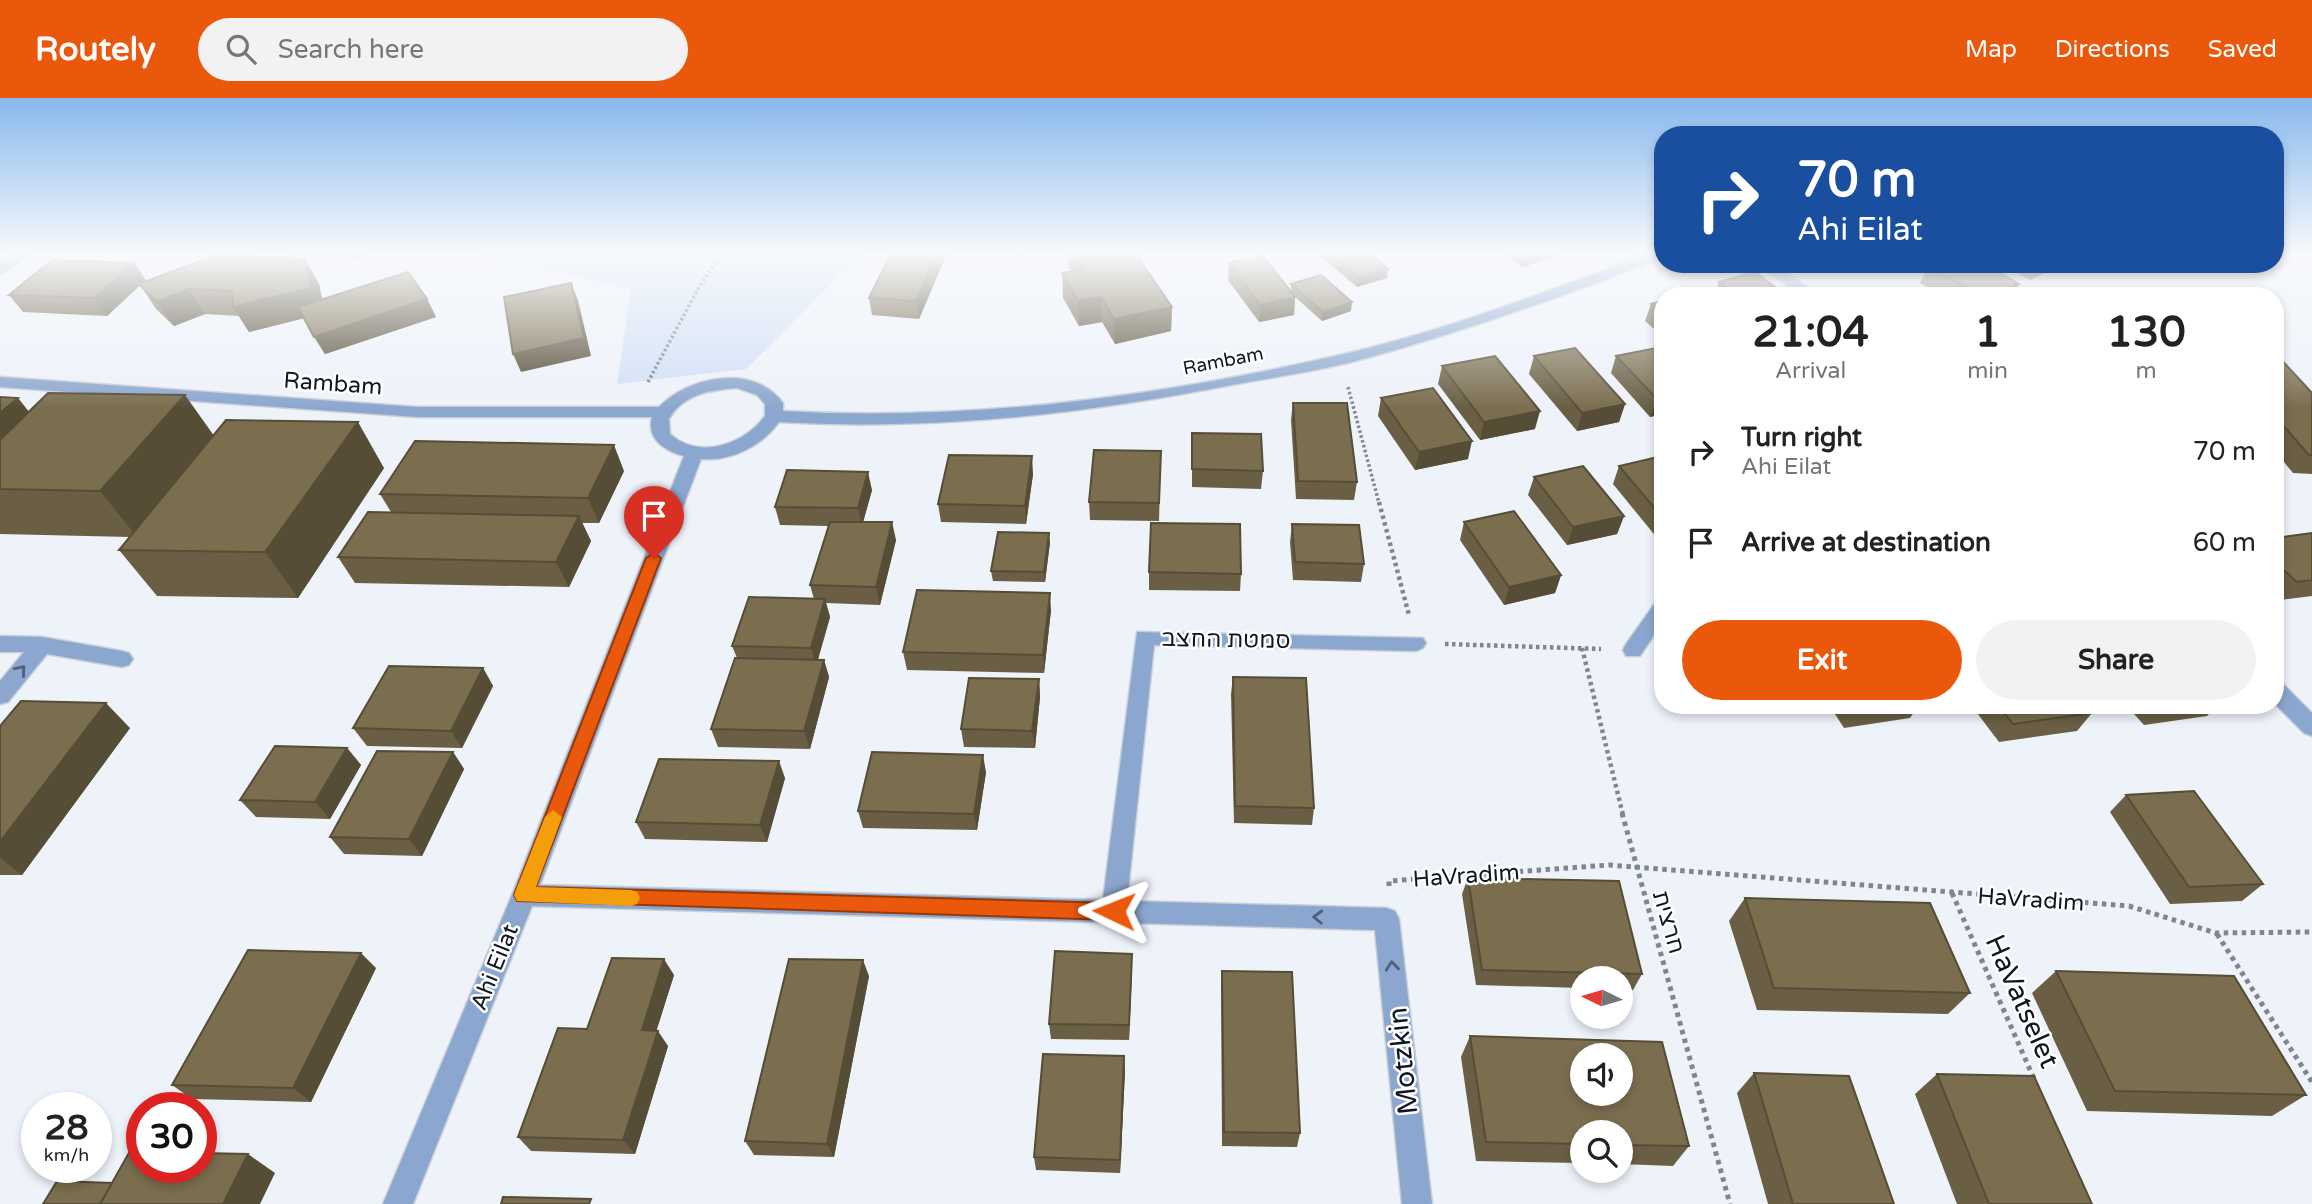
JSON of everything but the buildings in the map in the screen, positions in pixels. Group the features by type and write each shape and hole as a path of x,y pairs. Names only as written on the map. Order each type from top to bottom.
{"street":[{"name":"Rambam","path":"776,416 864,421 979,417 1160,394 1340,359 1523,305"},
{"name":"Rambam","path":"0,382 417,412 663,412"},
{"path":"738,383 756,387 768,394 776,404 776,416 768,429 744,445 714,454 694,454 669,446 660,436 657,424 663,412 680,397 697,388 738,383"},
{"name":"Ahi Eilat","path":"398,1204 524,895 694,454"},
{"path":"1633,650 1654,620"},
{"name":"סמטת החצב","path":"1114,911 1144,637 1416,643"},
{"path":"0,644 42,645 122,659"},
{"path":"0,695 42,645"},
{"path":"2284,699 2312,727"},
{"path":"524,895 1386,919"},
{"name":"Motzkin","path":"1386,919 1418,1204"}],"path":[{"path":"631,413 689,305"},
{"path":"1340,359 1416,643 1633,650"},
{"name":"חרצית","path":"1582,648 1636,870 1730,1204"},
{"name":"HaVradim","path":"1386,919 1389,881 1609,865 1636,870 2129,906 2216,933 2312,932"},
{"name":"HaVatselet","path":"1952,893 2040,1092"},
{"path":"2216,933 2312,1082"}],"shaded area":[{"path":"629,305 810,305 746,369 617,384"}],"slow traffic":[{"path":"553,817 524,895 631,898"}],"route":[{"path":"654,558 524,895 1114,911"}]}
